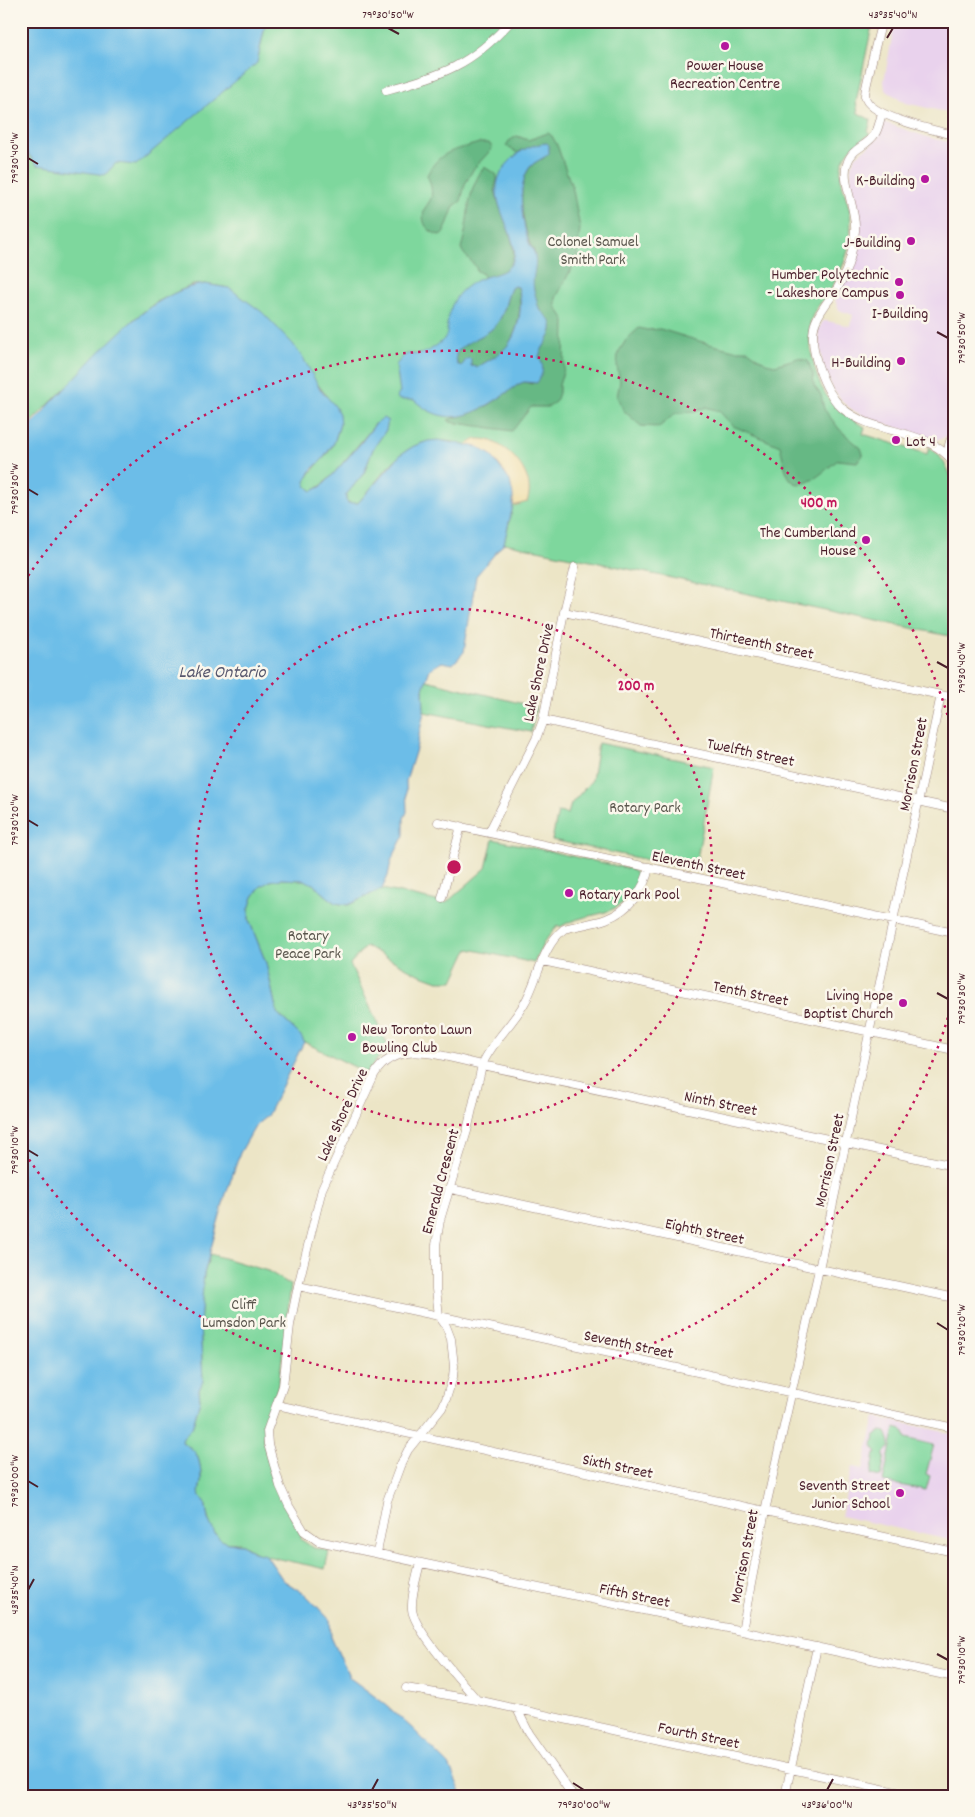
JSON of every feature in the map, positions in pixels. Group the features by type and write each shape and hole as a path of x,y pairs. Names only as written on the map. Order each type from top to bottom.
{"street":[{"path":"386,90 422,81 457,67 479,52 511,21"},
{"path":"882,21 865,96 872,107 882,113 928,129 954,135"},
{"path":"882,113 874,135 853,152 846,167 845,178 853,205 855,222 853,244 844,276 816,319 814,327 816,359 826,387 837,402 850,414 878,426 934,444 948,456 954,466"},
{"path":"934,444 952,437"},
{"path":"948,456 952,437"},
{"name":"Lake Shore Drive","path":"488,832 536,739 543,720 564,612 575,567"},
{"name":"Thirteenth Street","path":"564,612 954,698"},
{"name":"Morrison Street","path":"742,1631 765,1510 870,1032 940,695"},
{"name":"Twelfth Street","path":"543,720 954,809"},
{"name":"Eleventh Street","path":"438,822 954,933"},
{"path":"442,898 461,826"},
{"path":"482,1065 493,1044 524,1004 555,938 564,929 606,919 626,907 643,884 648,867"},
{"name":"Tenth Street","path":"543,961 954,1050"},
{"name":"Lake Shore Drive","path":"311,1538 299,1524 280,1486 268,1444 267,1431 283,1386 290,1325 322,1189 368,1084 378,1068 392,1057 416,1051 482,1065"},
{"name":"Ninth Street","path":"482,1065 954,1166"},
{"name":"Emerald Crescent","path":"377,1553 387,1501 393,1481 408,1450 442,1408 453,1377 454,1366 451,1339 446,1326 439,1316 436,1289 436,1245 440,1220 451,1189 467,1131 482,1065"},
{"name":"Eighth Street","path":"451,1189 954,1298"},
{"name":"Seventh Street","path":"298,1286 954,1428"},
{"name":"Sixth Street","path":"277,1405 954,1552"},
{"name":"Fifth Street","path":"311,1538 954,1678"},
{"path":"420,1563 412,1603 413,1618 421,1631 477,1700"},
{"path":"785,1796 818,1647"},
{"name":"Fourth Street","path":"406,1688 477,1700 914,1796"},
{"path":"517,1709 529,1733 573,1796"}],"shaded area":[{"path":"895,21 954,21 954,114 906,103 885,90 884,81"},
{"name":"Humber Polytechnic - Lakeshore Campus","path":"886,123 930,138 954,143 954,426 946,436 936,440 870,419 854,411 834,391 823,368 819,328 823,321 850,326 853,315 839,310 835,300 850,272 856,255 859,234 859,216 851,182 851,166 855,157 877,139 882,125"},
{"name":"Seventh Street Junior School","path":"875,1417 954,1434 954,1541 841,1516 852,1467 863,1469"}],"green space":[{"name":"Colonel Samuel Smith Park","path":"266,21 873,21 856,102 858,113 871,120 868,132 870,134 852,148 843,160 841,167 842,183 851,217 848,250 837,279 813,314 809,333 810,342 821,387 834,405 865,427 863,434 927,454 929,447 941,458 954,483 954,637 504,543 513,506 478,447 456,442 435,441 422,443 411,448 391,464 358,503 351,504 346,500 346,495 364,473 373,449 386,430 376,423 331,476 321,486 312,491 305,482 331,448 340,424 326,395 261,312 229,288 205,284 193,285 155,303 133,320 21,432 21,145 37,165 116,163 257,63"},
{"path":"548,133 557,145 573,190 580,228 577,258 556,298 556,306 565,320 564,369 559,385 559,393 556,401 549,407 531,407 512,431 450,422 448,420 486,407 519,384 524,382 532,384 542,363 539,357 551,333 552,326 549,319 540,309 534,294 532,280 535,255 524,222 522,196 523,183 527,172 534,164 544,158 522,150 518,153 506,146 509,141 517,136 528,140"},
{"path":"479,143 489,143 492,147 474,168 465,184 461,201 454,206 444,233 439,235 434,233 425,225 423,217 425,208 432,195 427,175 443,156 455,150"},
{"path":"484,167 497,176 495,191 512,241 513,259 509,266 500,273 483,278 483,274 477,271 461,248 473,187"},
{"path":"514,286 518,287 520,304 518,322 512,339 507,346 478,367 471,366 470,363 464,363 461,366 457,364 456,354 460,349 489,331 498,323 511,288"},
{"path":"639,328 647,330 660,329 734,350 748,350 766,363 775,365 798,358 808,361 813,374 814,386 821,395 824,409 840,430 861,448 863,454 857,462 838,460 809,482 802,484 791,480 787,473 780,446 733,426 719,411 706,407 695,412 676,413 659,427 641,426 624,411 617,397 620,381 617,367 618,353 626,340"},
{"path":"426,680 536,707 531,732 424,712 423,689"},
{"name":"Rotary Park","path":"598,743 714,767 695,870 552,840 558,812 568,814 571,804 592,780"},
{"name":"Rotary Peace Park","path":"493,839 631,869 637,874 638,881 622,903 613,909 572,921 560,927 558,925 544,942 534,963 469,949 453,981 438,981 416,973 366,946 350,964 390,1050 377,1059 367,1073 304,1042 301,1036 277,1013 266,963 249,920 249,909 253,897 260,887 270,881 281,879 304,880 313,884 335,903 348,905 382,889 446,903 486,868"},
{"name":"Cliff Lumsdon Park","path":"210,1254 268,1271 291,1285 280,1375 277,1390 265,1420 263,1440 272,1476 281,1498 302,1537 300,1539 314,1548 329,1551 325,1569 264,1555 254,1552 243,1544 229,1543 221,1540 209,1522 205,1501 199,1494 201,1476 197,1455 182,1442 183,1437 192,1428 200,1400 199,1390 203,1381 200,1324 204,1274"},
{"path":"895,1428 903,1430 906,1438 934,1445 926,1474 930,1476 926,1490 883,1482"},
{"path":"881,1431 886,1432 890,1444 883,1455 885,1456 881,1477 871,1475 875,1454 877,1454 873,1446 875,1435"}],"sand":[{"path":"476,439 484,439 497,444 520,464 528,483 527,502 513,506 510,485 501,467 486,453 466,445"}],"water":[{"path":"21,21 266,21 257,63 136,165 116,163 105,175 37,165 21,145"},
{"path":"547,143 549,145 549,154 530,167 523,184 522,194 523,216 527,237 536,260 533,279 534,290 539,308 552,324 551,334 539,357 543,367 539,380 537,383 524,382 519,384 481,409 455,417 442,416 428,410 414,400 399,400 397,397 400,392 396,365 407,354 417,354 432,349 445,337 450,310 461,291 477,280 503,271 510,266 514,248 499,205 497,196 498,179 510,161 518,154 531,146","holes":["514,286 518,287 520,313 512,339 507,346 478,367 471,366 471,359 469,358 464,360 461,366 457,364 456,354 469,342 489,331 498,323 511,288"]},
{"name":"Lake Ontario","path":"205,284 229,288 262,312 293,344 320,389 335,406 339,414 340,424 334,443 322,460 312,469 305,482 312,491 322,486 328,480 376,423 383,418 388,421 386,430 373,449 364,473 346,495 348,503 358,503 401,454 414,446 438,440 478,447 491,455 510,481 513,495 513,506 504,543 476,576 464,652 453,664 442,662 430,669 423,689 424,712 416,749 406,781 407,812 404,818 404,835 391,861 388,876 382,889 348,905 335,903 313,884 304,880 281,879 270,881 260,887 253,897 249,909 249,920 266,963 277,1013 301,1036 304,1042 267,1116 256,1125 240,1153 225,1197 204,1274 200,1324 203,1381 199,1390 200,1400 192,1428 183,1437 182,1442 195,1452 198,1458 201,1476 199,1494 205,1501 208,1519 215,1534 221,1540 229,1543 243,1544 253,1552 266,1555 283,1580 306,1595 330,1620 331,1637 350,1678 385,1704 449,1765 461,1796 21,1796 21,432 37,419 102,350 141,314 183,289"}],"place":[{"name":"Power House Recreation Centre","path":"725,46"},
{"name":"K-Building","path":"925,179"},
{"name":"J-Building","path":"911,241"},
{"name":"Humber Polytechnic - Lakeshore Campus","path":"899,282"},
{"name":"I-Building","path":"900,295"},
{"name":"H-Building","path":"901,361"},
{"name":"Lot 4","path":"896,440"},
{"name":"The Cumberland House","path":"866,540"},
{"name":"Rotary Park Pool","path":"569,893"},
{"name":"Living Hope Baptist Church","path":"903,1003"},
{"name":"New Toronto Lawn Bowling Club","path":"352,1037"},
{"name":"Seventh Street Junior School","path":"900,1493"}]}
